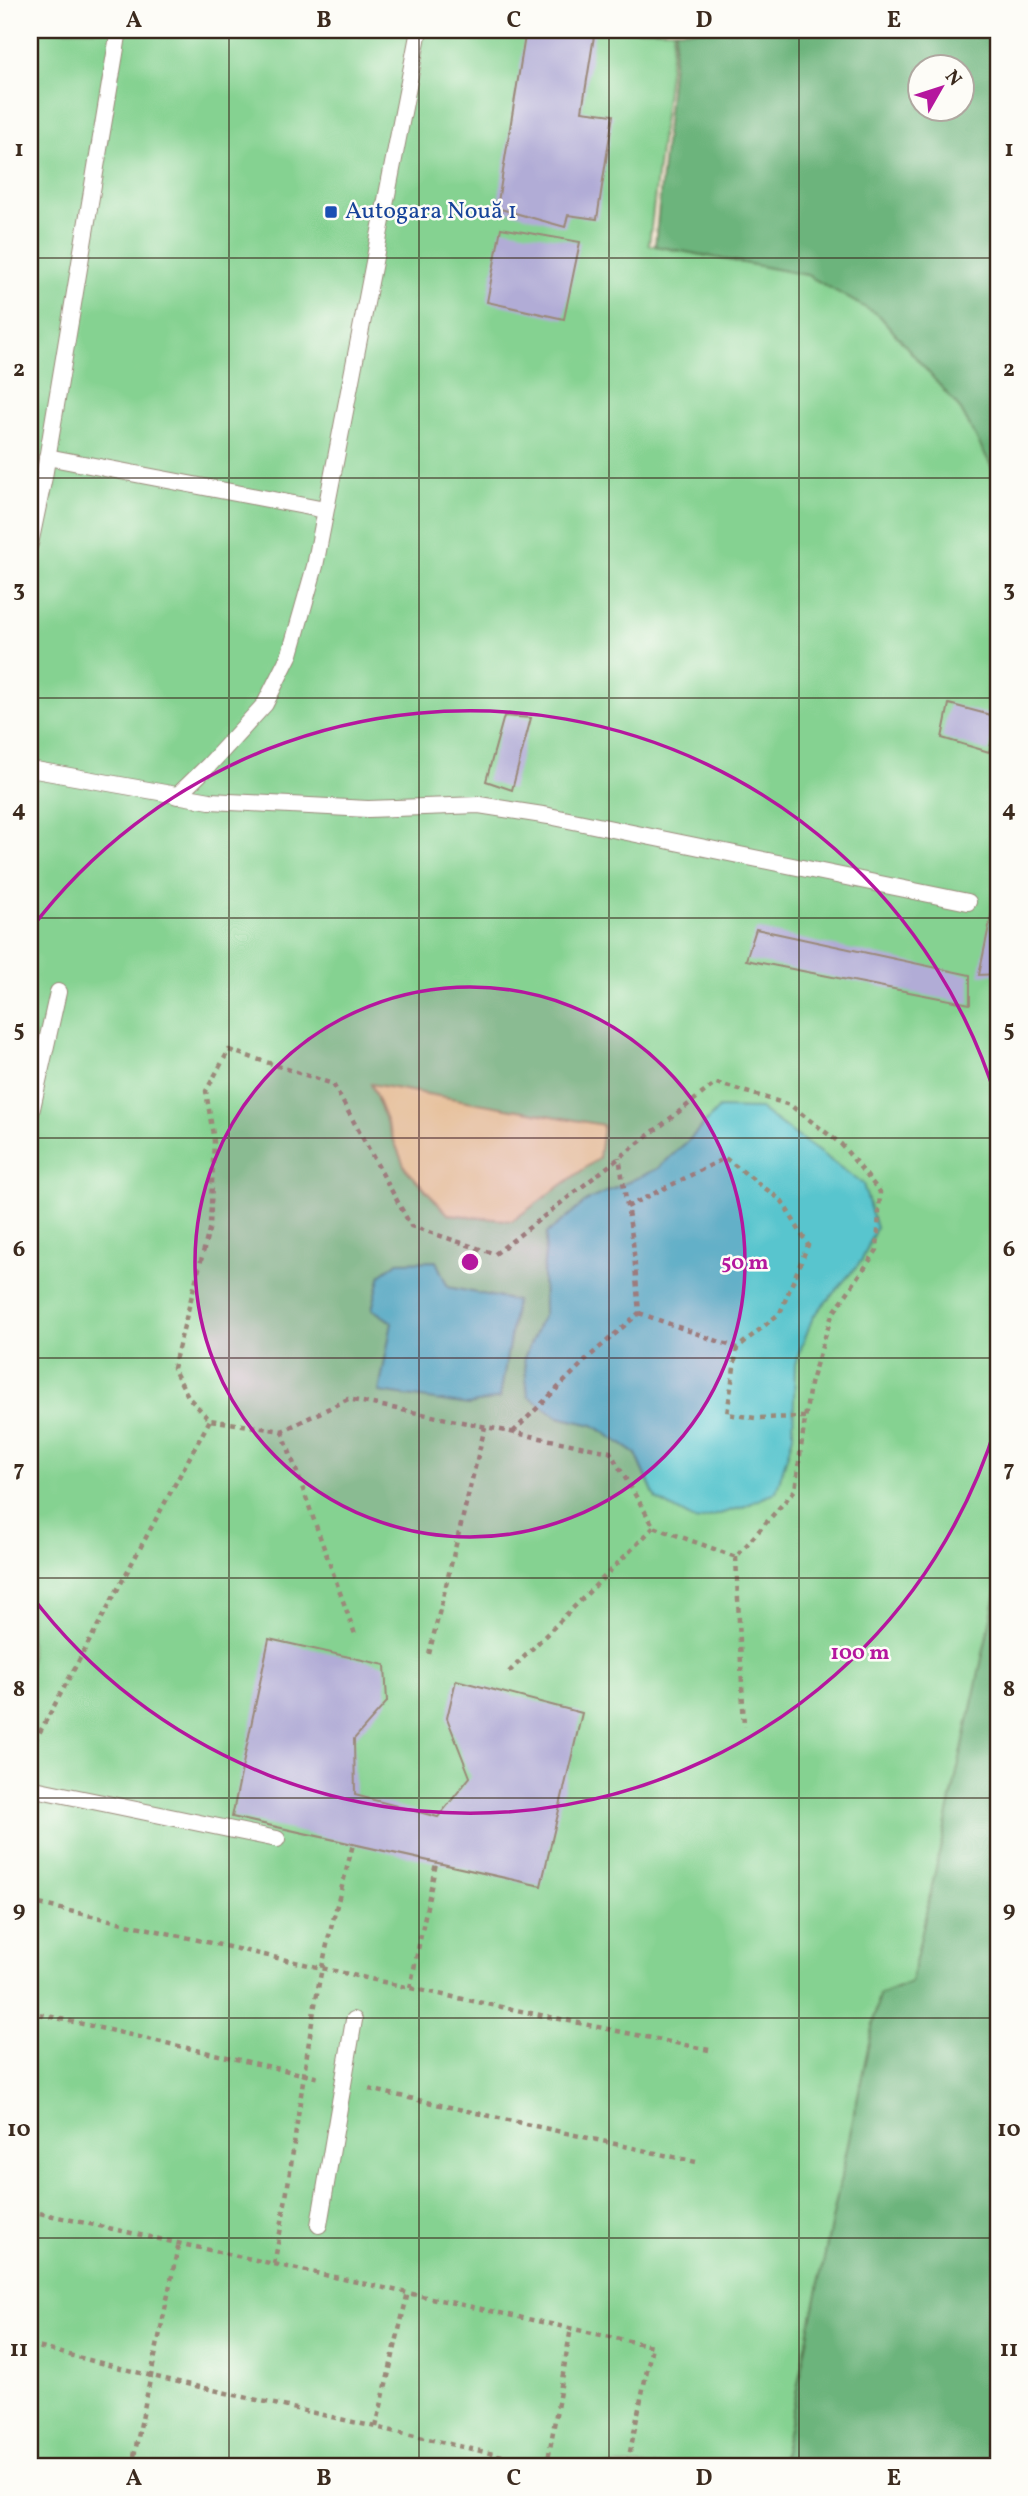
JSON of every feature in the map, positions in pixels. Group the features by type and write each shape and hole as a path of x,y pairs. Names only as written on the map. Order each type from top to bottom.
{"lane":[{"path":"30,544 119,30"},
{"path":"177,796 265,704 290,653 315,566 419,30"},
{"path":"47,457 326,510"},
{"path":"30,769 210,801 368,809 479,805 549,816 968,902"},
{"path":"30,1117 58,992"},
{"path":"30,1788 277,1839"},
{"path":"319,2225 354,2020"}],"path":[{"path":"736,1557 654,1527 610,1452 348,1399 282,1431 210,1420 189,1398 173,1368 210,1226 214,1141 206,1091 229,1049 332,1084 411,1226 495,1254 716,1083 790,1105 841,1144 880,1192 877,1250 832,1315 810,1384 795,1490 736,1557 744,1727"},
{"path":"619,1157 633,1242 639,1312"},
{"path":"627,1207 725,1158 782,1201 808,1245 779,1313 737,1348 727,1414 755,1418 805,1417"},
{"path":"639,1312 737,1348"},
{"path":"513,1432 639,1312"},
{"path":"30,1751 210,1420"},
{"path":"429,1654 485,1427"},
{"path":"282,1431 356,1637"},
{"path":"509,1672 654,1527"},
{"path":"274,2263 284,2217 322,1968 353,1844"},
{"path":"410,1988 436,1863"},
{"path":"30,1902 410,1988 714,2051"},
{"path":"30,2012 696,2162"},
{"path":"30,2211 652,2346 627,2466"},
{"path":"132,2466 179,2242"},
{"path":"376,2427 408,2292"},
{"path":"30,2345 152,2376 546,2466 570,2328"}],"green space":[{"path":"30,30 674,30 649,245 807,275 880,316 961,410 998,478 998,1586 911,1982 879,1995 781,2466 30,2466"},
{"path":"676,30 998,30 998,478 961,410 880,316 807,275 655,246"},
{"path":"998,1586 998,2466 781,2466 879,1995 911,1982"}],"sand":[{"path":"371,1084 603,1125 599,1158 512,1221 448,1214 405,1168"}],"water":[{"path":"719,1108 760,1109 863,1184 876,1228 862,1260 813,1317 795,1364 793,1436 776,1492 743,1507 696,1521 656,1499 636,1454 593,1425 558,1417 528,1396 524,1358 544,1313 543,1274 547,1233 588,1200 657,1169"},
{"path":"436,1261 448,1287 516,1301 500,1398 469,1405 379,1392 392,1322 372,1309 381,1274 398,1262"}],"building":[{"path":"526,30 595,30 582,111 613,115 597,219 568,215 565,227 497,208"},
{"path":"501,228 580,242 564,319 487,302"},
{"path":"949,704 998,717 989,752 942,738"},
{"path":"504,716 531,718 512,790 486,781"},
{"path":"997,887 998,974 979,975"},
{"path":"756,929 970,975 970,1004 746,960"},
{"path":"269,1639 385,1665 387,1702 354,1739 355,1795 438,1817 470,1777 447,1718 456,1680 582,1713 541,1886 232,1817"}],"place":[{"name":"Autogara Nouă 1","path":"331,212"}]}
